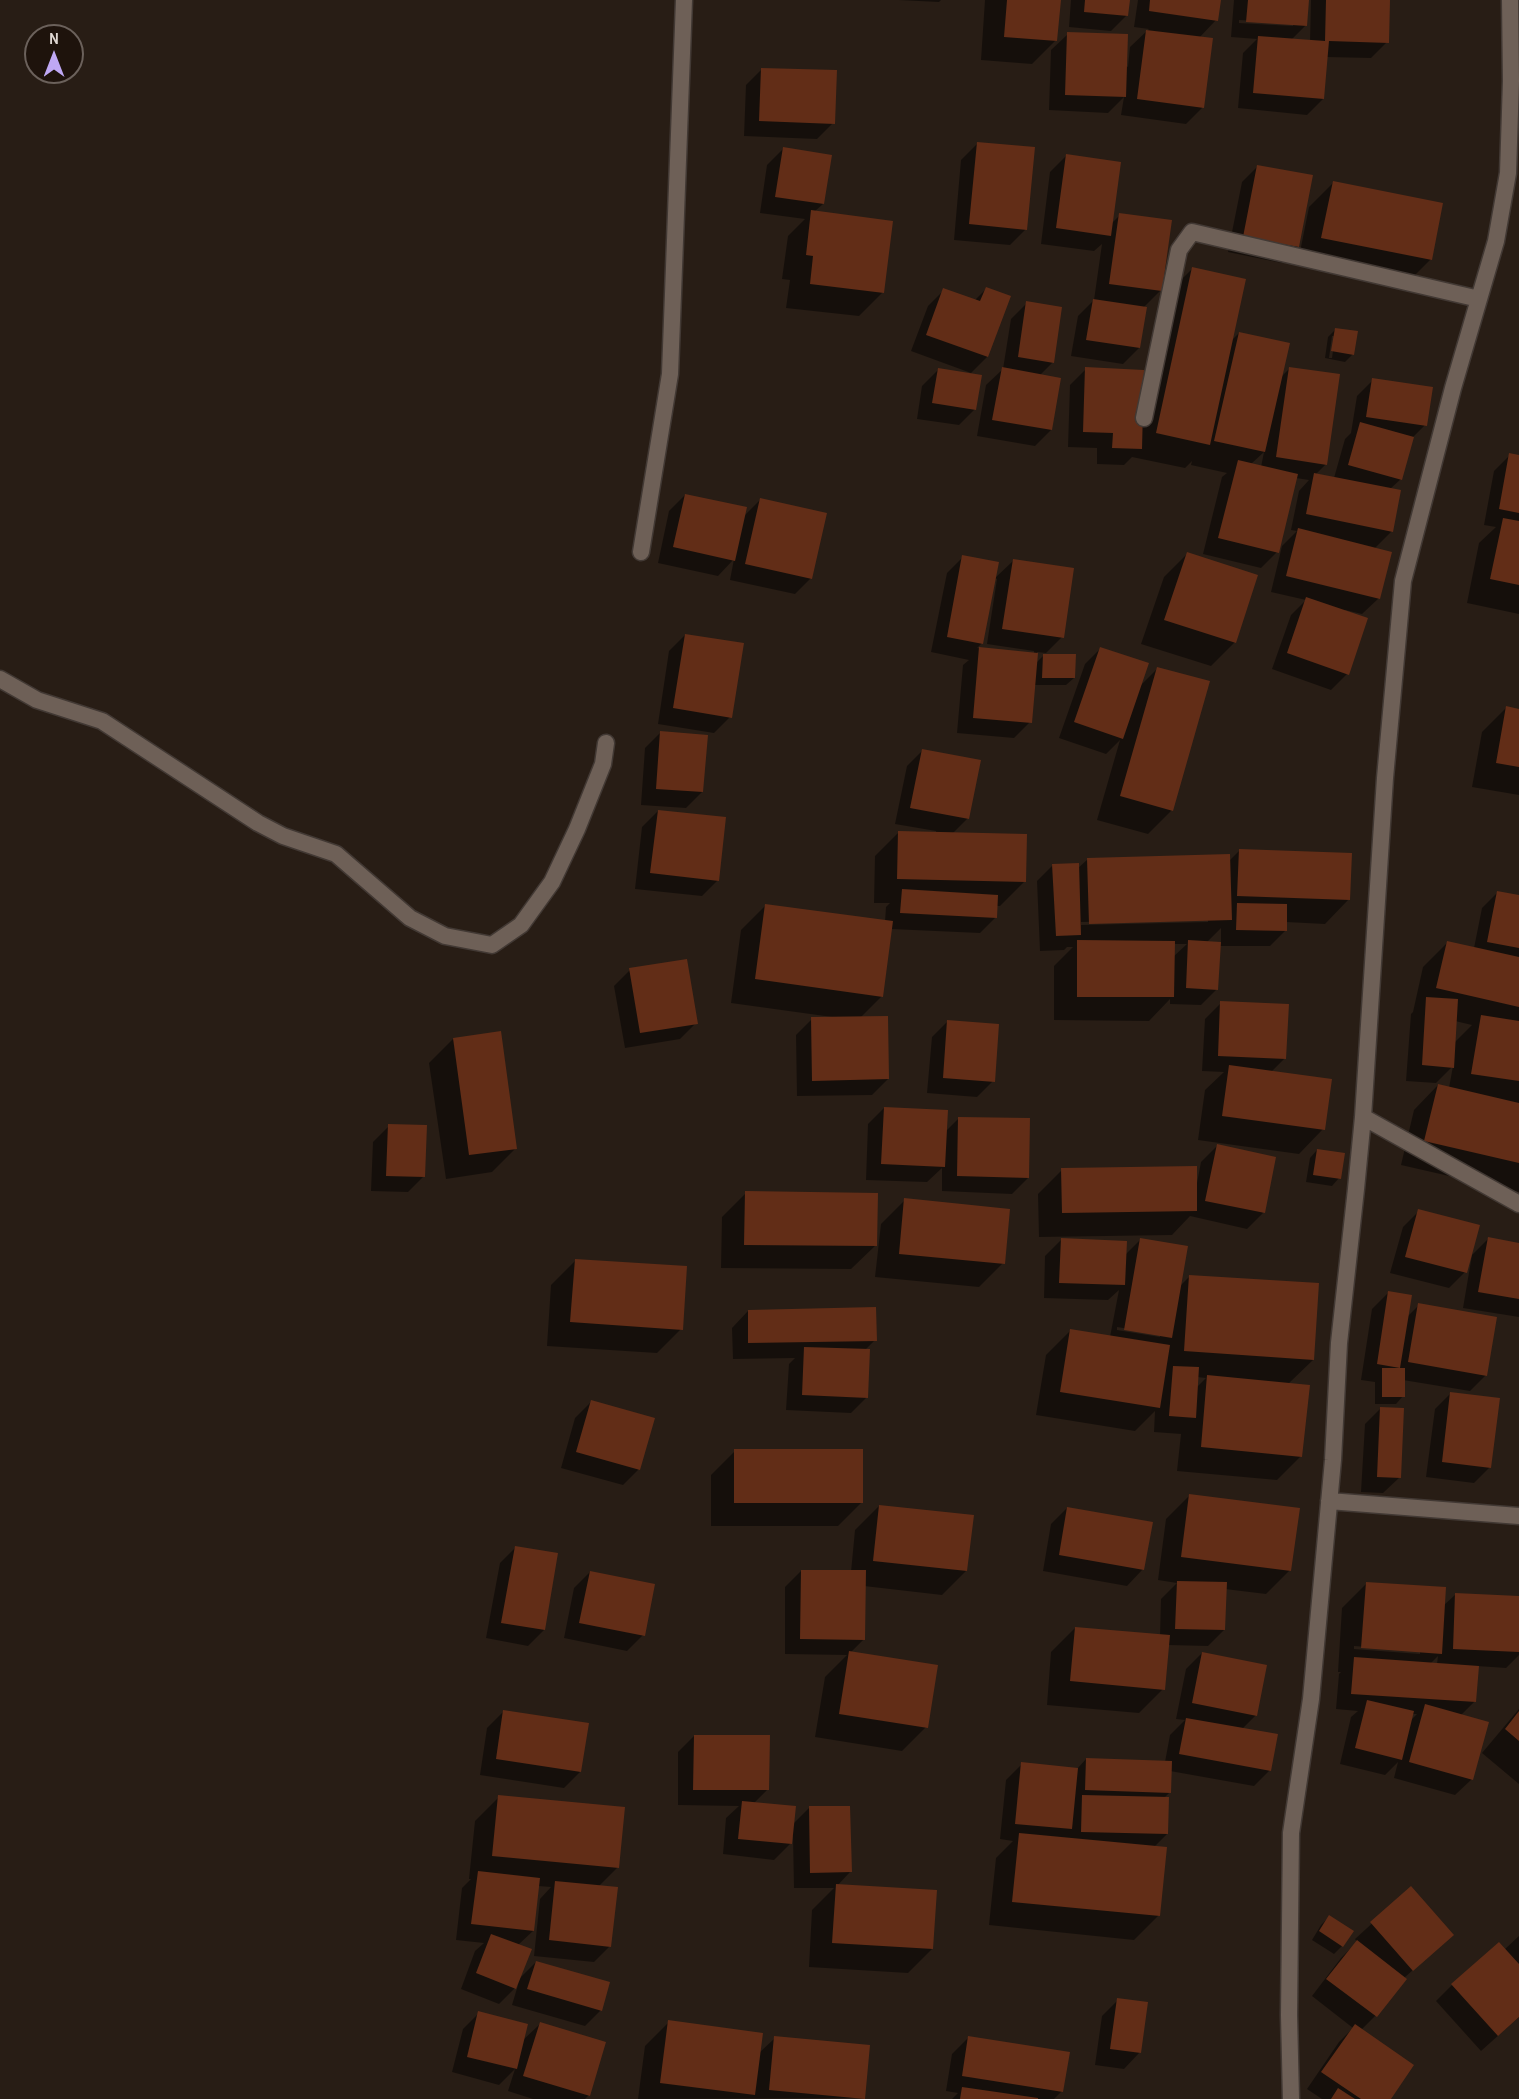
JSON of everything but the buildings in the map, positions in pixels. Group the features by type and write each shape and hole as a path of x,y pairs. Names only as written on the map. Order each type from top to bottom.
{"street":[{"path":"641,552 670,374 684,0"},
{"path":"1291,2099 1288,2015 1291,1833 1311,1699 1329,1501 1339,1343 1363,1117 1385,778 1403,581 1453,388 1496,241 1508,172 1511,81 1510,0"},
{"path":"1144,418 1179,250 1192,232 1479,299"},
{"path":"0,679 37,700 102,721 258,823 283,836 336,854 410,918 445,936 492,945 521,925 552,882 577,829 603,764 606,743"},
{"path":"1363,1117 1519,1204"},
{"path":"1329,1501 1519,1516"}]}
